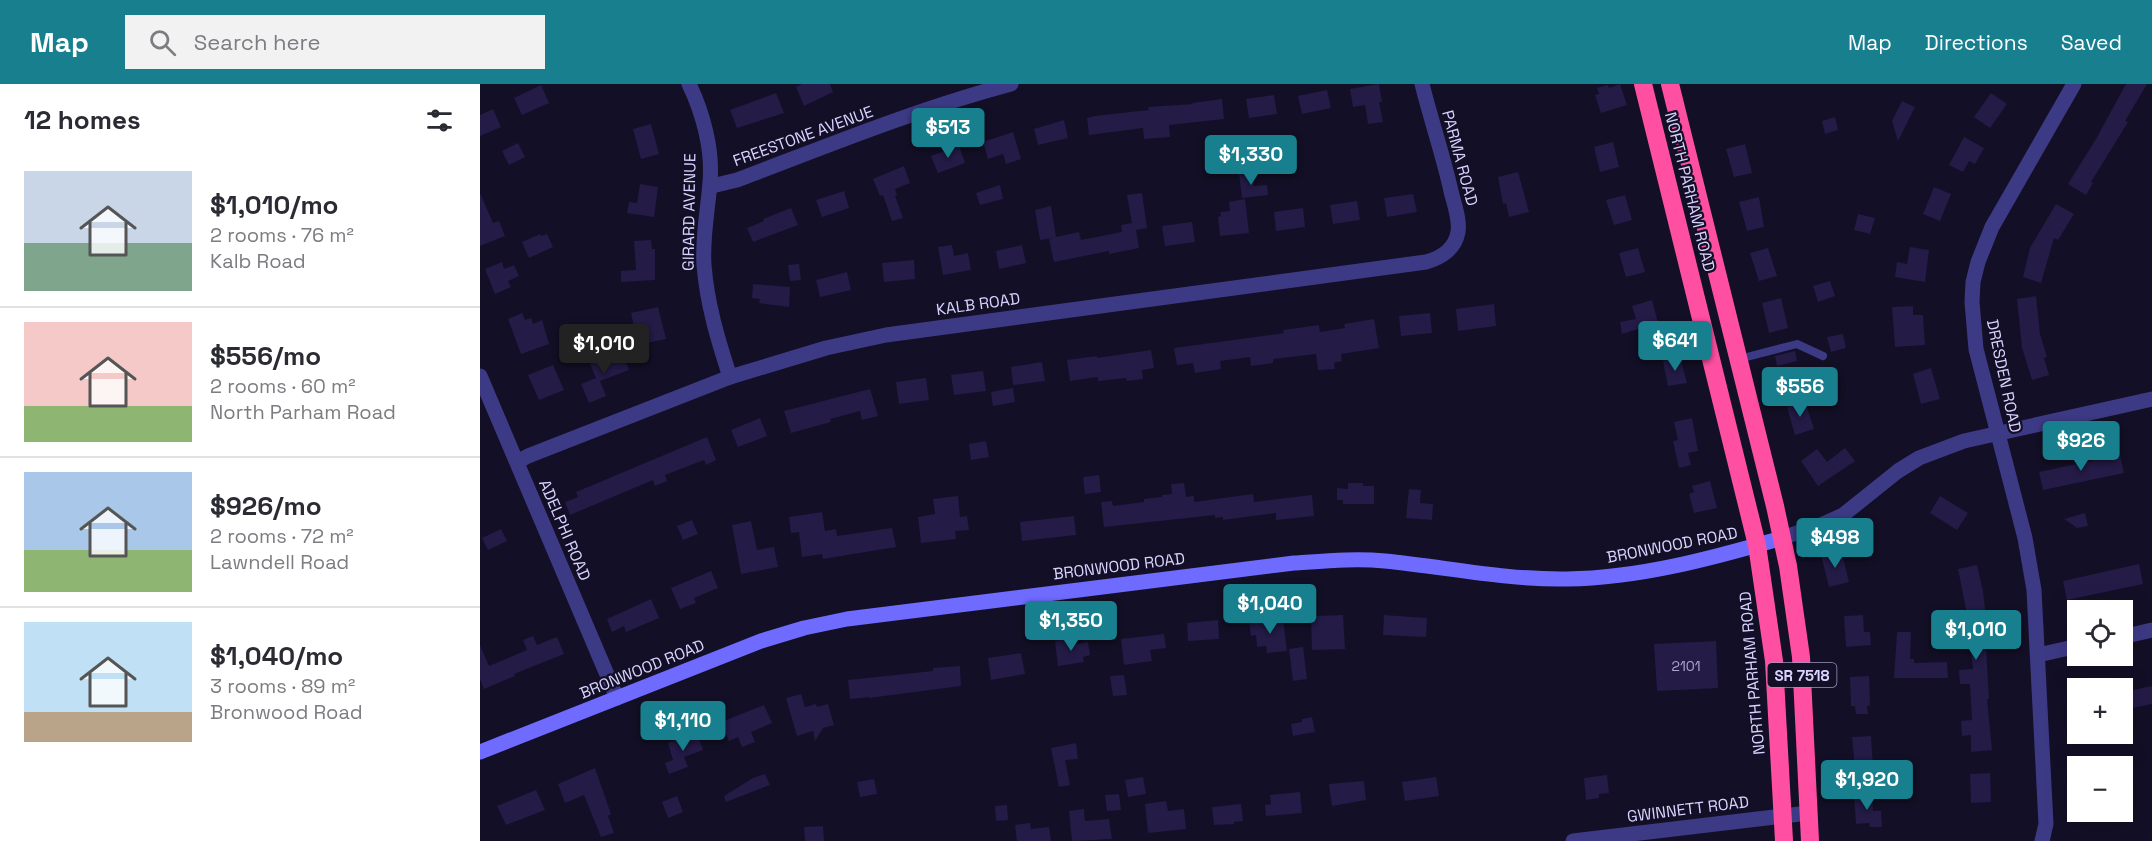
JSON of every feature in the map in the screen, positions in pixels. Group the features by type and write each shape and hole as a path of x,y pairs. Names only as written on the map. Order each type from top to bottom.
{"highway":[{"name":"NORTH PARHAM ROAD","path":"1643,84 1757,545 1774,661 1784,841"},
{"name":"NORTH PARHAM ROAD","path":"1670,84 1782,538 1796,618 1800,657 1810,841"}],"street":[{"name":"GIRARD AVENUE","path":"689,84 708,143 710,185 704,233 707,294 730,377"},
{"name":"FREESTONE AVENUE","path":"710,185 737,180 927,109 1011,84"},
{"name":"PARMA ROAD","path":"1422,84 1457,213 1458,231 1455,242"},
{"name":"DRESDEN ROAD","path":"2042,841 2046,824 2034,590 2025,538 1976,349 1972,302 1973,282 1978,262 1992,227 2074,84"},
{"name":"KALB ROAD","path":"517,462 538,451 730,377 826,348 886,335 1426,262 1444,255 1455,242"},
{"name":"ADELPHI ROAD","path":"480,376 617,698"},
{"path":"1782,538 1843,515 1880,484 1919,458 1964,441 2152,399"},
{"name":"BRONWOOD ROAD","path":"480,753 761,641 804,628 847,620 1282,564 1336,560 1383,561 1523,578 1596,578 1673,566 1782,538"},
{"path":"2133,634 2152,630"},
{"path":"2038,655 2067,648"},
{"name":"GWINNETT ROAD","path":"1573,841 1660,836 1808,813"}],"lane":[{"path":"1739,360 1797,345 1823,356"}],"building":[{"path":"802,84 830,84 833,92 804,106 796,87"},
{"path":"1379,84 1382,102 1379,102 1383,122 1368,124 1365,105 1353,107 1350,89"},
{"path":"1620,84 1627,105 1601,113 1595,95 1599,94 1597,88 1608,85 1609,88"},
{"path":"2126,84 2147,84 2125,121 2128,122 2091,182 2093,183 2086,195 2068,184"},
{"path":"541,85 549,103 522,115 514,98"},
{"path":"1327,90 1331,108 1302,114 1298,96"},
{"path":"776,93 784,113 737,128 730,110"},
{"path":"1991,93 2007,104 1990,128 1974,117"},
{"path":"1274,95 1277,114 1249,118 1246,99"},
{"path":"1222,99 1224,119 1169,125 1170,137 1144,139 1143,128 1089,135 1087,118 1094,116 1149,110 1148,107 1193,104"},
{"path":"1902,101 1915,107 1898,141 1892,121"},
{"path":"493,109 501,127 480,136 480,115"},
{"path":"1835,117 1838,130 1825,134 1822,121"},
{"path":"1064,120 1068,138 1038,145 1034,129"},
{"path":"651,124 659,154 641,159 633,129"},
{"path":"1013,132 1021,159 1006,164 1003,154 988,159 983,142"},
{"path":"1964,137 1984,148 1975,164 1969,161 1963,172 1949,165"},
{"path":"1613,142 1619,167 1600,172 1594,147"},
{"path":"518,143 525,157 509,165 502,151"},
{"path":"1745,144 1752,173 1734,177 1726,149"},
{"path":"959,146 965,163 938,173 931,156"},
{"path":"904,166 910,183 895,189 897,195 895,196 903,218 892,221 883,195 880,196 873,179"},
{"path":"1252,171 1254,186 1267,185 1268,195 1242,198 1239,173"},
{"path":"1518,172 1529,212 1509,217 1506,203 1503,204 1498,177"},
{"path":"640,184 658,187 654,217 627,213 629,202 637,203"},
{"path":"1000,185 1003,199 980,205 976,193"},
{"path":"1934,187 1951,194 1940,221 1923,214"},
{"path":"844,191 849,208 822,217 816,200"},
{"path":"480,193 493,223 499,221 505,236 480,246"},
{"path":"1142,193 1147,228 1136,230 1139,248 1109,254 1109,251 1054,262 1049,239 1053,238 1040,240 1035,210 1051,206 1056,237 1079,232 1081,240 1122,232 1121,225 1132,223 1127,195"},
{"path":"1413,194 1417,212 1387,217 1384,198"},
{"path":"1625,195 1632,220 1614,225 1606,200"},
{"path":"1759,197 1764,227 1747,231 1739,202"},
{"path":"1245,199 1249,233 1220,236 1218,217 1221,216 1220,212 1230,211 1229,202"},
{"path":"1357,201 1360,220 1333,224 1330,205"},
{"path":"2056,204 2074,214 2058,240 2054,238 2041,283 2023,277 2030,248"},
{"path":"791,208 798,225 753,242 747,228"},
{"path":"1303,208 1305,227 1276,231 1274,212"},
{"path":"1858,214 1875,218 1870,234 1854,230"},
{"path":"1192,222 1195,242 1165,246 1162,226"},
{"path":"540,234 541,236 547,234 553,247 529,258 522,242"},
{"path":"651,240 652,249 655,249 655,280 621,282 621,271 636,270 634,241"},
{"path":"952,245 954,256 968,253 971,270 943,275 938,247"},
{"path":"1022,245 1026,263 999,269 996,251"},
{"path":"1910,247 1929,250 1925,282 1895,277 1897,262 1907,264"},
{"path":"1638,248 1645,272 1626,277 1619,253"},
{"path":"1768,248 1777,276 1759,281 1750,253"},
{"path":"914,260 915,279 884,282 882,263"},
{"path":"502,262 504,269 514,265 519,276 508,281 511,287 495,294 485,269"},
{"path":"799,264 801,280 790,281 788,265"},
{"path":"847,272 851,290 820,297 816,280"},
{"path":"1830,281 1835,296 1818,302 1813,286"},
{"path":"753,284 790,287 789,307 759,303 760,299 752,298"},
{"path":"2036,296 2040,334 2047,357 2044,358 2049,375 2032,380 2022,348 2017,299"},
{"path":"1781,298 1788,328 1769,333 1762,303"},
{"path":"1652,300 1658,323 1622,334 1620,322 1636,319 1632,306"},
{"path":"1494,304 1496,326 1458,331 1456,309"},
{"path":"1913,306 1913,315 1923,315 1925,345 1895,347 1892,307"},
{"path":"658,307 666,339 638,345 631,313"},
{"path":"522,313 525,320 531,318 533,324 542,320 549,344 521,354 508,319"},
{"path":"1430,313 1432,333 1401,336 1399,316"},
{"path":"1374,319 1379,348 1341,354 1342,361 1334,363 1335,369 1318,370 1316,354 1273,359 1273,363 1251,366 1250,357 1220,361 1221,369 1195,373 1193,363 1177,365 1174,348 1284,333 1283,330 1319,325 1320,332 1345,328 1344,324"},
{"path":"1843,334 1846,348 1831,352 1827,337"},
{"path":"1151,350 1154,368 1142,370 1143,379 1098,381 1098,377 1070,381 1067,360"},
{"path":"1795,351 1797,361 1777,366 1775,356"},
{"path":"622,352 629,370 600,381 606,396 589,403 581,384 596,378 590,364"},
{"path":"1680,357 1687,383 1668,386 1663,361"},
{"path":"1042,362 1045,381 1013,385 1011,367"},
{"path":"553,365 564,390 539,400 528,375"},
{"path":"1931,368 1940,399 1921,404 1913,374"},
{"path":"983,371 986,391 954,395 951,375"},
{"path":"926,378 929,400 899,404 896,382"},
{"path":"1013,388 1015,402 993,406 991,392"},
{"path":"870,389 878,416 862,420 860,411 791,433 784,411"},
{"path":"1805,401 1814,429 1795,435 1787,407"},
{"path":"760,418 767,436 738,447 731,430"},
{"path":"1692,418 1698,451 1688,453 1691,465 1679,468 1673,441 1678,440 1674,422"},
{"path":"707,437 716,460 706,465 704,460 665,475 667,481 655,486 653,480 570,515 565,502 578,497 576,492"},
{"path":"986,441 989,457 971,460 969,444"},
{"path":"1845,448 1855,461 1818,486 1801,461 1817,449 1827,462"},
{"path":"2120,455 2124,473 2043,490 2039,472"},
{"path":"1099,475 1101,492 1085,494 1083,477"},
{"path":"1710,481 1717,508 1694,513 1689,494 1694,492 1692,486"},
{"path":"1184,483 1186,497 1194,496 1194,502 1253,494 1254,502 1312,495 1314,516 1276,520 1276,513 1223,520 1223,517 1215,518 1215,515 1104,527 1101,502 1112,501 1113,506 1144,502 1144,499 1172,494 1171,484"},
{"path":"1348,483 1374,486 1374,504 1343,504 1343,500 1337,500 1337,488 1348,489"},
{"path":"1409,489 1421,490 1420,503 1433,504 1432,520 1406,518"},
{"path":"958,496 960,517 967,516 969,530 955,531 956,539 921,543 918,517 935,514 933,499"},
{"path":"1940,496 1968,513 1957,530 1930,513"},
{"path":"822,512 825,531 836,529 837,536 892,528 896,547 823,559 822,554 802,557 799,532 791,533 789,517"},
{"path":"2085,513 2088,526 2077,528 2064,519"},
{"path":"1074,516 1076,535 1022,541 1020,522"},
{"path":"692,520 698,534 683,540 677,526"},
{"path":"751,521 757,550 774,547 778,567 741,574 732,525"},
{"path":"501,529 507,541 488,550 482,538"},
{"path":"1841,550 1849,582 1829,587 1821,555"},
{"path":"2139,564 2143,584 2067,600 2063,581"},
{"path":"1977,565 1983,591 1989,647 1986,648 1989,699 1987,699 1992,750 1971,752 1971,735 1962,736 1961,721 1972,720 1970,684 1960,684 1959,670 1973,669 1966,609 1958,569"},
{"path":"711,571 718,588 694,598 696,603 680,609 671,588"},
{"path":"651,599 659,618 626,632 624,626 612,632 607,619"},
{"path":"1343,615 1345,649 1312,650 1311,616"},
{"path":"1384,615 1427,618 1426,637 1383,635"},
{"path":"1863,615 1864,632 1870,632 1871,645 1846,647 1844,616"},
{"path":"1283,619 1287,651 1267,653 1266,646 1257,647 1256,635 1251,636 1249,621"},
{"path":"1218,620 1219,639 1188,641 1187,623"},
{"path":"1897,632 1911,632 1910,659 1914,659 1914,663 1947,662 1948,678 1894,678"},
{"path":"1164,634 1166,648 1150,650 1152,661 1124,665 1121,639"},
{"path":"533,636 537,645 557,637 564,654 484,689 480,679 480,645 489,666 527,650 523,640"},
{"path":"1071,638 1072,645 1088,642 1090,655 1083,657 1084,662 1058,666 1055,641"},
{"path":"1716,641 1718,688 1657,691 1654,644"},
{"path":"1303,647 1307,679 1293,681 1289,649"},
{"path":"1021,653 1025,674 991,680 988,658"},
{"path":"960,666 961,686 850,699 848,680"},
{"path":"1124,675 1127,695 1113,696 1110,676"},
{"path":"1869,676 1868,714 1856,714 1855,706 1851,706 1850,677"},
{"path":"2152,686 2152,704 2133,708 2133,690"},
{"path":"801,694 805,707 828,704 834,725 823,728 815,741 813,731 797,736 786,698"},
{"path":"764,705 772,723 751,732 755,742 742,747 738,737 729,741 721,722"},
{"path":"1312,717 1315,732 1293,736 1291,724"},
{"path":"697,733 703,750 684,757 688,767 669,774 665,763 673,760 668,743"},
{"path":"1871,736 1873,767 1855,769 1852,737"},
{"path":"1076,743 1078,759 1065,760 1070,785 1059,787 1051,748"},
{"path":"595,768 611,814 608,816 614,833 601,837 584,795 565,803 558,784"},
{"path":"1990,773 1991,802 1971,803 1970,774"},
{"path":"765,774 770,785 726,802 724,796 753,778"},
{"path":"1607,775 1609,793 1599,794 1599,798 1586,800 1584,778"},
{"path":"1143,777 1146,794 1128,797 1125,780"},
{"path":"1436,777 1439,796 1405,801 1402,782"},
{"path":"874,779 877,794 860,797 857,782"},
{"path":"1364,781 1366,800 1332,806 1329,784"},
{"path":"536,790 545,810 506,825 497,806"},
{"path":"1300,792 1302,813 1266,816 1265,805 1271,804 1270,795"},
{"path":"1872,792 1873,811 1881,811 1882,827 1870,827 1869,823 1856,824 1854,794"},
{"path":"1119,794 1121,810 1107,811 1105,795"},
{"path":"677,796 683,812 668,818 662,802"},
{"path":"1166,801 1168,811 1184,809 1186,829 1148,833 1145,804"},
{"path":"1241,804 1243,821 1214,825 1212,807"},
{"path":"1007,805 1008,820 996,821 995,806"},
{"path":"1084,809 1085,821 1109,819 1112,839 1072,841 1069,811"},
{"path":"1030,823 1031,829 1049,827 1051,841 1017,841 1015,825"},
{"path":"823,826 824,841 805,841 804,827"}]}
